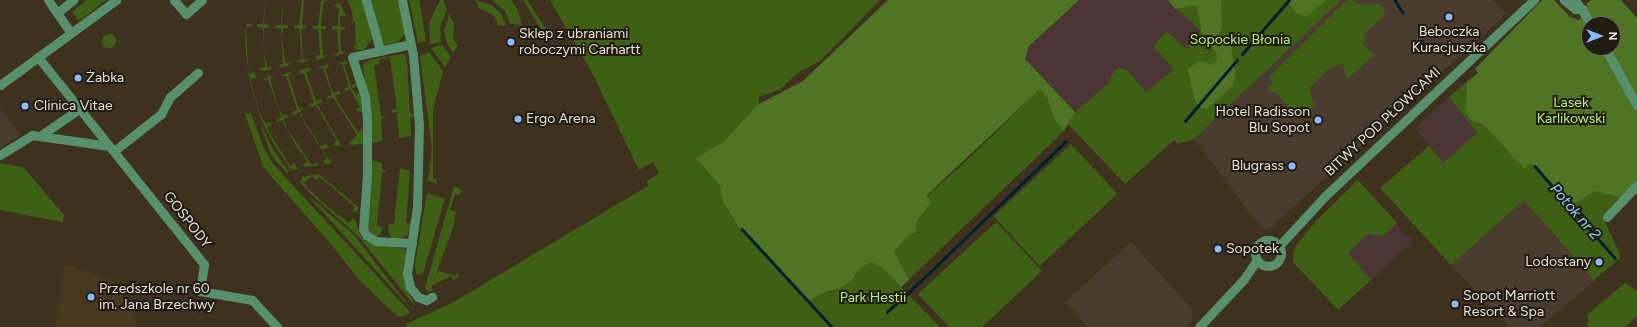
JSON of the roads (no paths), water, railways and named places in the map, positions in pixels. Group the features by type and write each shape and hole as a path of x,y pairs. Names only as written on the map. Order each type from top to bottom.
{"street":[{"path":"48,0 71,33"},
{"path":"57,13 73,0"},
{"path":"0,85 116,0"},
{"path":"174,0 186,14 202,0"},
{"path":"366,0 380,50"},
{"path":"402,0 411,44 418,99 420,147 417,207 407,273 410,287 418,297 426,300 432,297"},
{"name":"BITWY POD PŁOWCAMI","path":"1199,327 1260,263 1255,253 1258,244 1267,240 1277,244 1528,3 1534,0"},
{"path":"1564,0 1575,9 1583,9"},
{"path":"1575,0 1587,16"},
{"path":"411,44 352,57 365,97 367,120 367,175 363,229 366,235 376,241 412,243"},
{"path":"1609,56 1637,106"},
{"name":"GOSPODY","path":"38,57 204,264 200,291 252,300 277,327"},
{"path":"0,155 32,134 43,134 111,148 161,114 170,97 198,73"},
{"path":"43,134 79,109"},
{"path":"1607,217 1637,185"},
{"path":"1260,263 1271,266 1277,263 1281,257 1277,244"}],"waterway":[{"path":"1242,54 1289,0"},
{"name":"Potok nr 2","path":"1395,0 1403,13"},
{"path":"1185,121 1237,60"},
{"path":"905,296 1066,141"},
{"name":"Potok nr 2","path":"1535,166 1615,258"},
{"path":"742,229 832,327"},
{"path":"887,312 900,300"}],"place":[{"name":"Beboczka Kuracjuszka","path":"1449,17"},
{"name":"Sklep z ubraniami roboczymi Carhartt","path":"511,42"},
{"name":"Żabka","path":"78,78"},
{"name":"Clinica Vitae","path":"25,106"},
{"name":"Ergo Arena","path":"518,119"},
{"name":"Hotel Radisson Blu Sopot","path":"1318,120"},
{"name":"Blugrass","path":"1292,166"},
{"name":"Sopotek","path":"1218,249"},
{"name":"Lodostany","path":"1599,262"},
{"name":"Przedszkole nr 60 im. Jana Brzechwy","path":"91,297"},
{"name":"Sopot Marriott Resort & Spa","path":"1455,304"}],"park label":[{"name":"Sopockie Błonia","path":"1240,40"},
{"name":"Lasek Karlikowski","path":"1571,112"},
{"name":"Park Hestii","path":"873,298"}]}
